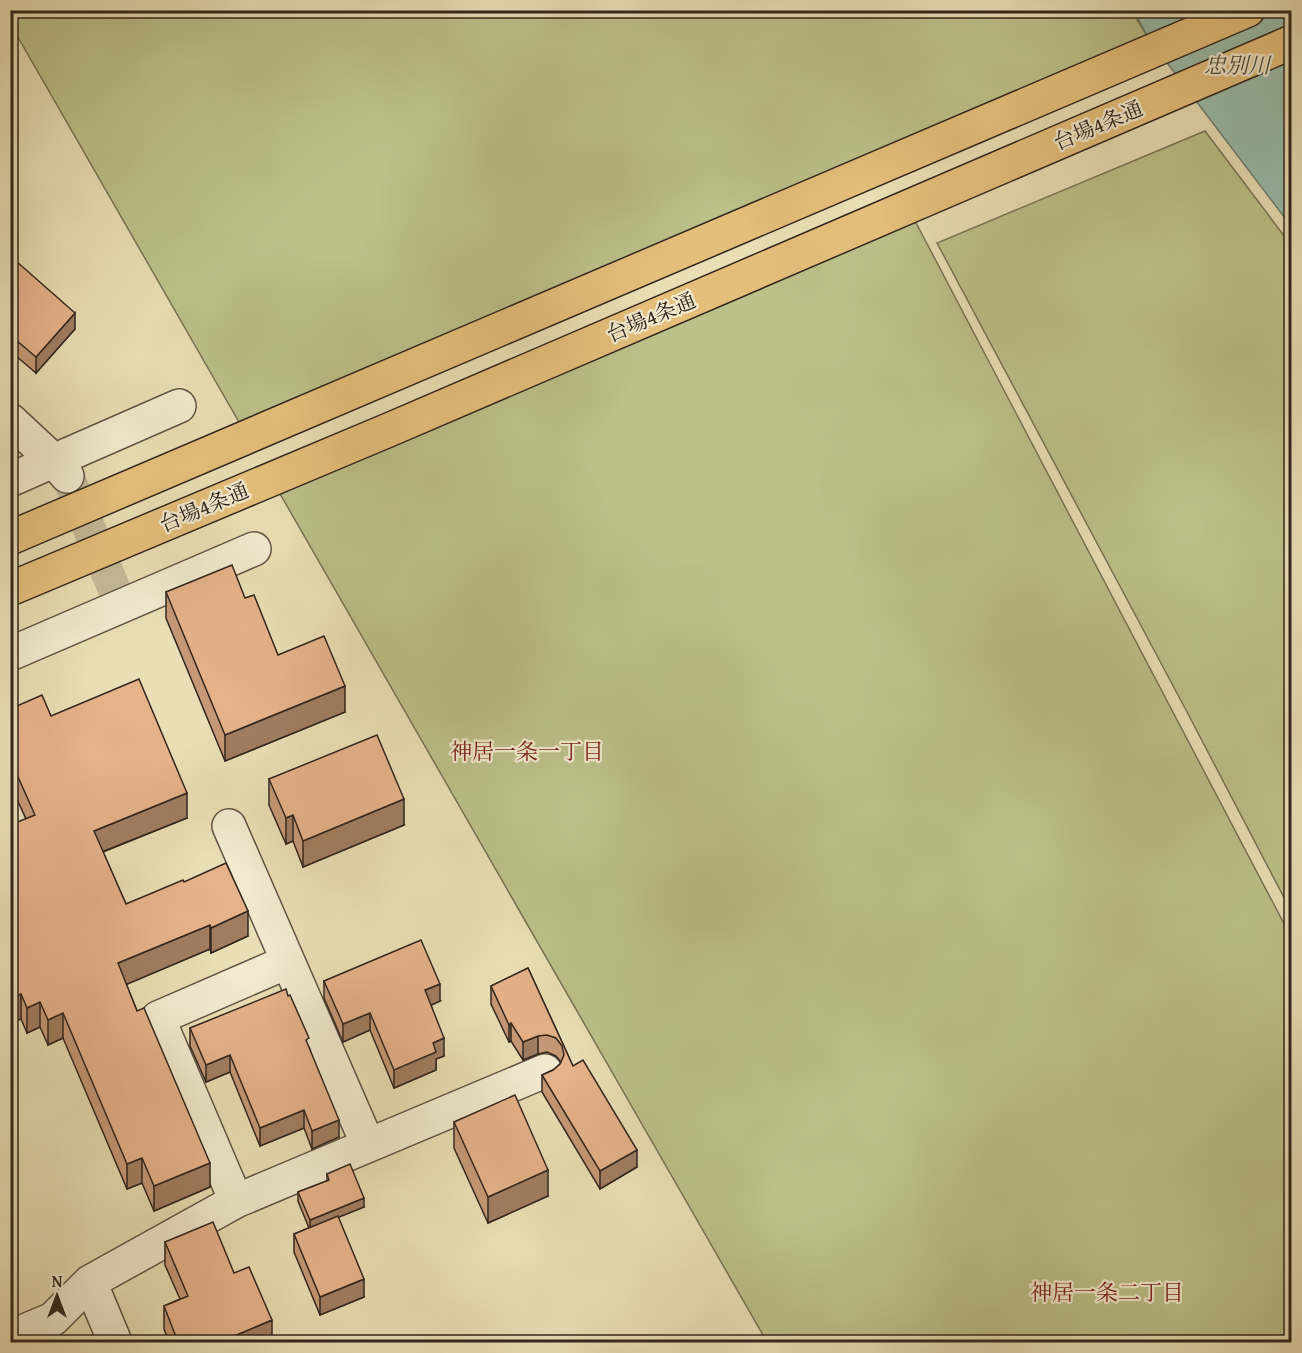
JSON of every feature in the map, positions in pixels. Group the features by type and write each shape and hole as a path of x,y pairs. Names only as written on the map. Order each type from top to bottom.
{"highway":[{"path":"10,538 376,384 1248,10"},
{"name":"台場4条通","path":"10,589 391,429 1292,42"}],"street":[{"path":"10,480 61,469 179,406"},
{"path":"10,420 61,469"},
{"path":"10,654 119,599 254,549"},
{"path":"229,826 368,1145"},
{"path":"236,1202 158,1018 287,962"},
{"path":"10,1337 53,1319 90,1282 236,1202 545,1071"},
{"path":"90,1282 115,1342"}],"green space":[{"path":"1131,10 1149,39 243,429 11,25 10,11"},
{"path":"1205,131 1291,245 1291,911 937,243"},
{"path":"913,217 1291,937 1291,1342 767,1342 279,492"}],"water":[{"name":"忠別川","path":"1134,11 1291,11 1291,226 1149,39"}],"building":[{"path":"16,261 75,313 36,357 10,335 10,267"},
{"path":"232,565 245,598 254,595 278,655 324,636 345,686 225,735 166,592"},
{"path":"139,679 187,793 94,831 126,904 226,863 248,911 211,928 210,925 118,963 137,1011 144,1008 210,1163 154,1186 142,1158 127,1164 63,1013 48,1020 40,1002 27,1008 21,994 10,998 10,825 35,815 10,759 10,709 42,695 51,716"},
{"path":"377,735 404,799 303,841 293,815 286,818 269,779"},
{"path":"421,940 440,984 425,990 444,1038 433,1043 436,1052 394,1070 370,1013 343,1024 324,981"},
{"path":"528,968 573,1066 583,1060 637,1150 600,1171 542,1075 560,1064 564,1055 562,1046 556,1038 547,1035 523,1042 511,1023 509,1025 491,986"},
{"path":"286,989 309,1038 306,1040 339,1120 312,1131 304,1110 260,1128 230,1055 206,1065 190,1028"},
{"path":"515,1095 548,1170 488,1197 454,1122"},
{"path":"350,1164 364,1198 310,1220 298,1192 329,1180 327,1174"},
{"path":"338,1216 364,1279 320,1297 294,1234"},
{"path":"213,1222 234,1273 249,1267 272,1320 220,1342 178,1342 164,1306 188,1296 165,1242"}],"tunnel":[{"path":"68,477 115,591"}],"district":[{"name":"神居一条一丁目","path":"527,751"},
{"name":"神居一条二丁目","path":"1107,1292"}]}
